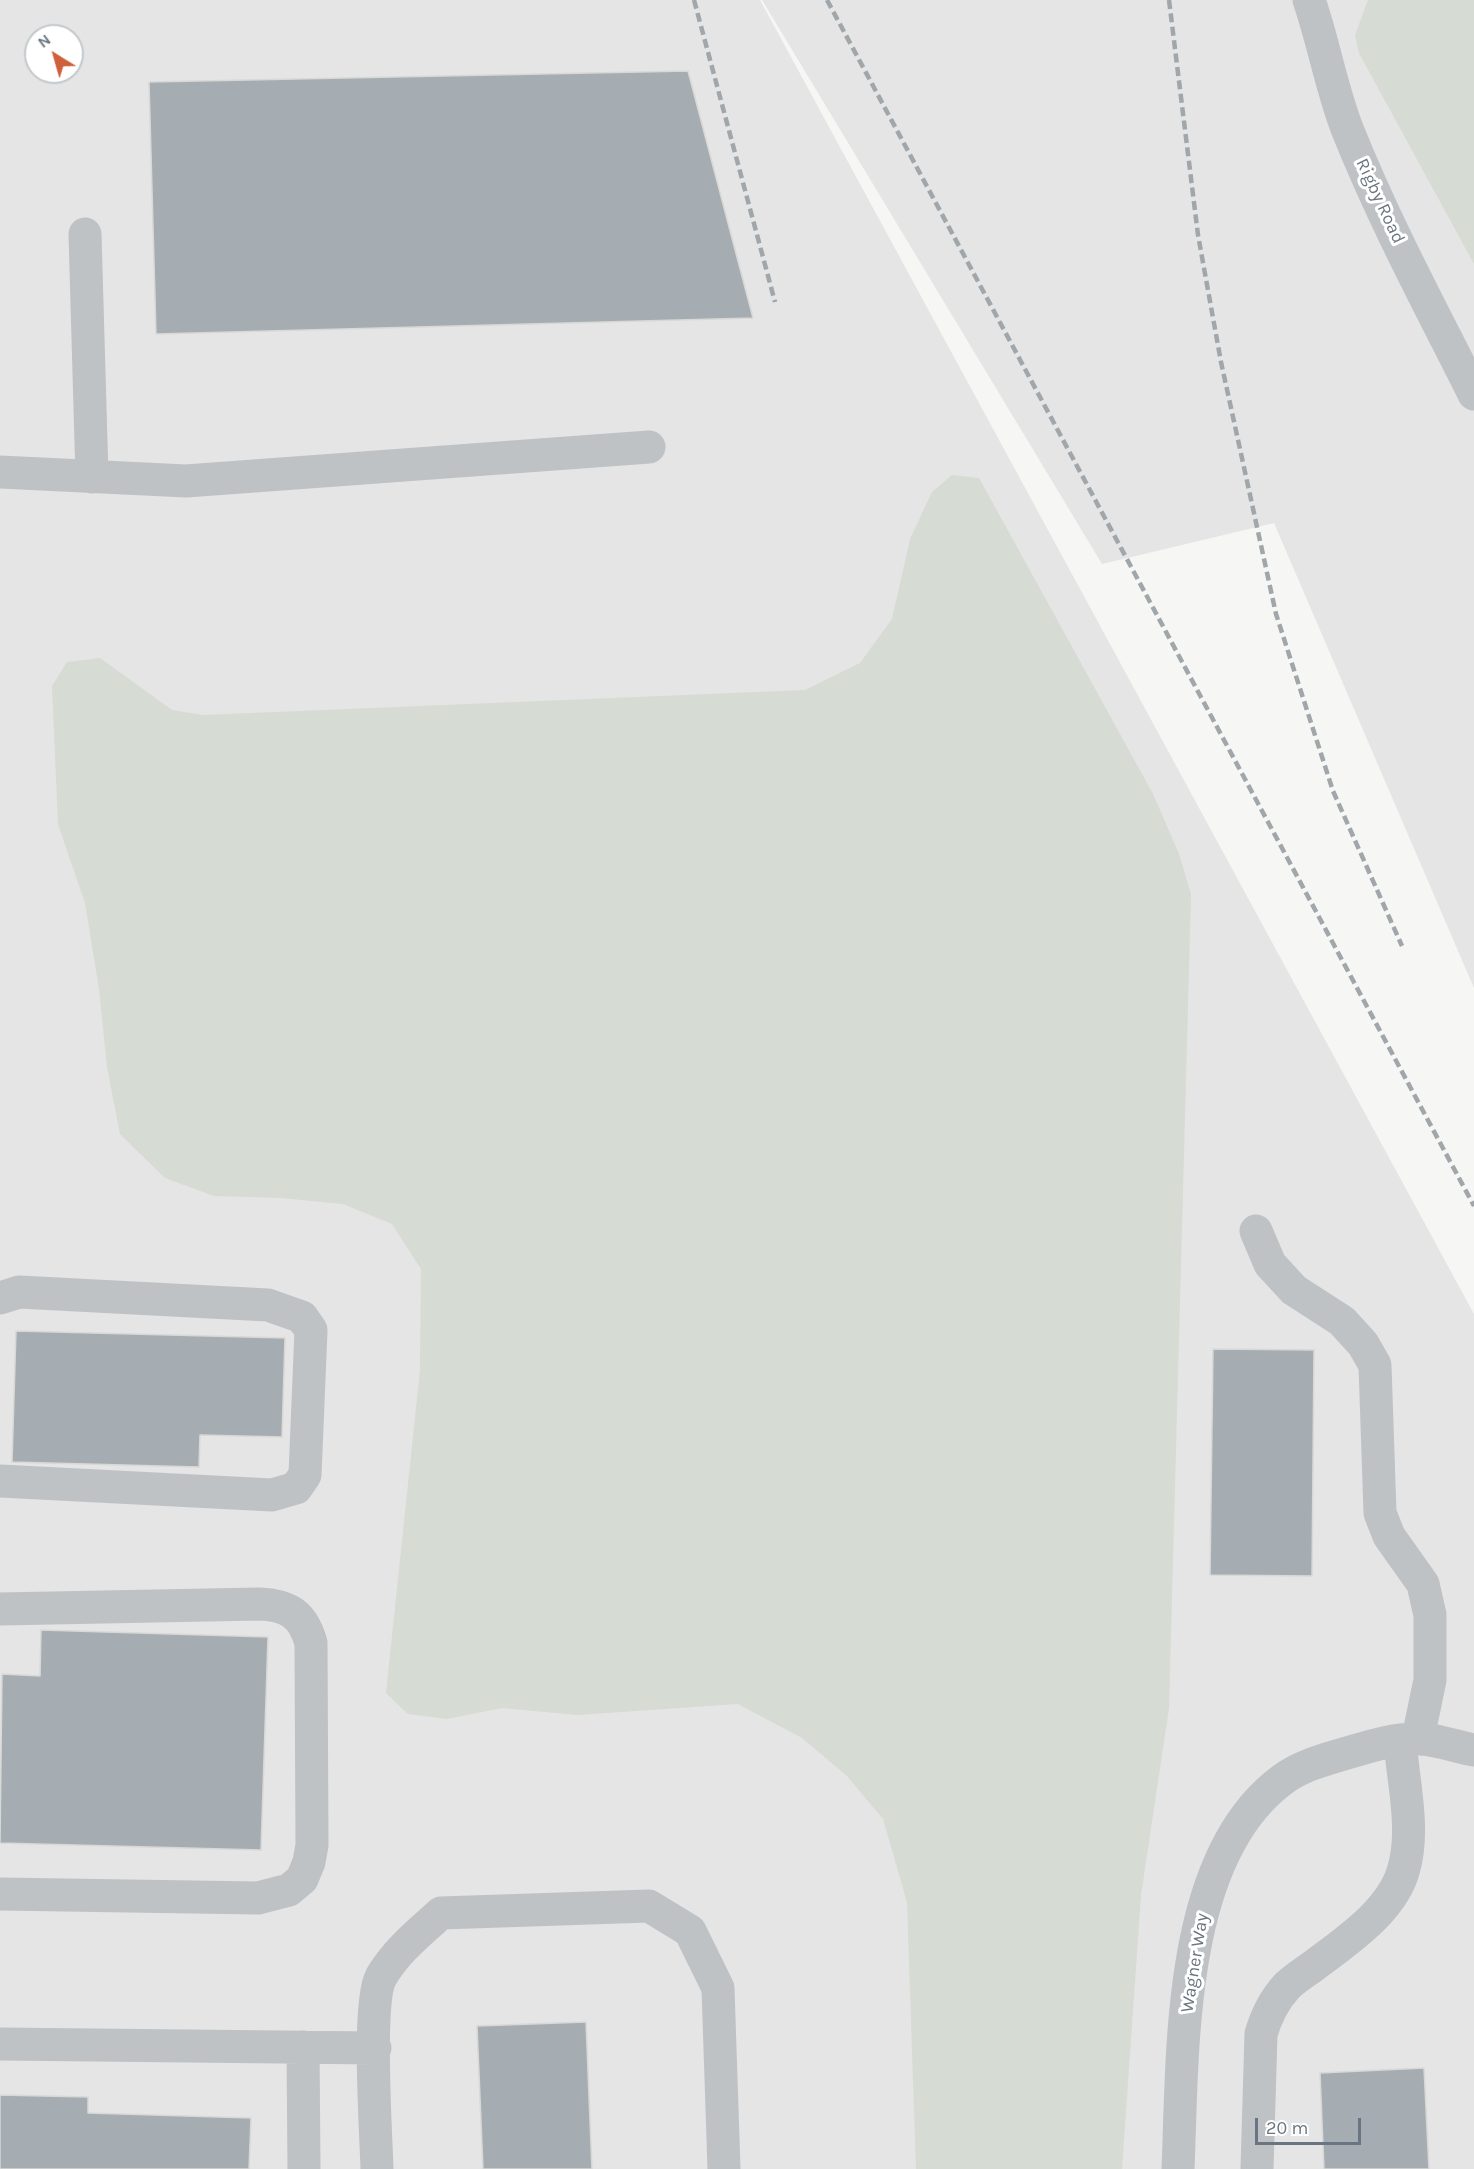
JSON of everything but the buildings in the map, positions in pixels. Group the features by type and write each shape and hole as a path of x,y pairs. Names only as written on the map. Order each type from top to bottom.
{"street":[{"name":"Rigby Road","path":"1309,0 1318,27 1330,80 1348,132 1419,285 1474,394"},
{"path":"85,234 92,477"},
{"path":"0,472 186,481 649,447"},
{"path":"1256,1231 1270,1264 1294,1290 1342,1321 1363,1344 1375,1365 1380,1513 1389,1536 1423,1584 1430,1615 1430,1680 1409,1740 1408,1839 1405,1866 1399,1886 1379,1911 1344,1942 1287,1986 1267,2014 1261,2034 1257,2169"},
{"path":"0,1298 19,1292 268,1305 302,1317 311,1330 306,1475 296,1488 272,1495 0,1481"},
{"path":"0,1609 259,1604 278,1605 290,1610 308,1632 311,1643 312,1821 310,1853 302,1879 280,1894 258,1898 0,1894"},
{"path":"1409,1740 1474,1750"},
{"name":"Wagner Way","path":"1178,2169 1189,1987 1195,1942 1211,1882 1224,1853 1263,1797 1282,1780 1318,1761 1409,1740"},
{"path":"377,2169 374,2019 380,1978 404,1947 441,1913 649,1906 690,1931 718,1988 724,2169"},
{"path":"0,2043 375,2048"},
{"path":"303,2047 304,2169"}],"shaded area":[{"path":"0,0 760,0 1474,1314 1474,2169 0,2169"},
{"path":"762,0 1474,0 1474,988 1274,523 1102,564"},
{"path":"1368,0 1474,0 1474,264 1359,53 1355,35"},
{"path":"952,475 979,478 1153,794 1179,854 1191,894 1169,1708 1141,1895 1122,2169 916,2169 907,1902 883,1819 847,1776 802,1738 738,1704 577,1715 502,1708 447,1719 408,1714 386,1693 420,1370 421,1269 392,1224 343,1204 281,1198 214,1196 165,1178 120,1134 107,1067 99,989 85,903 58,824 52,686 67,662 100,658 172,710 203,715 805,690 860,663 892,619 910,539 932,492"}],"railway":[{"path":"694,0 775,302"},
{"path":"827,0 1474,1206"},
{"path":"1169,0 1198,235 1221,362 1276,614 1333,791 1402,946"}]}
